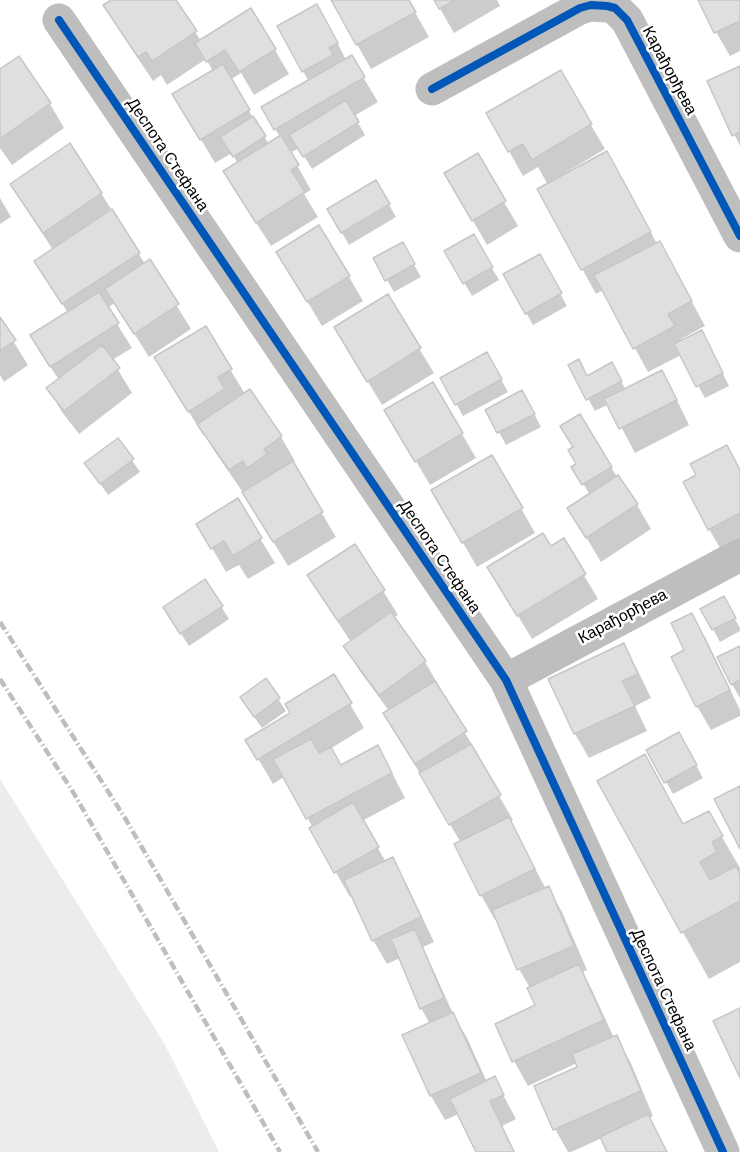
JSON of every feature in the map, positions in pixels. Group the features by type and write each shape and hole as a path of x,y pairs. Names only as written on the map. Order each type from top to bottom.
{"street":[{"name":"Карађорђева","path":"432,89 580,8 591,5 615,8 627,20 740,236"},
{"name":"Деспота Стефана","path":"59,20 506,680 723,1152"},
{"name":"Карађорђева","path":"506,680 740,555"}],"shaded area":[{"path":"0,779 164,1043 219,1152 0,1152"}],"building":[{"path":"111,0 176,0 197,31 152,61 146,52 138,57 103,5"},
{"path":"331,0 409,0 416,12 356,45"},
{"path":"434,0 455,0 439,9"},
{"path":"698,0 740,0 740,21 714,33"},
{"path":"317,4 338,43 329,48 333,55 302,72 277,26"},
{"path":"251,8 276,49 239,72 225,50 206,62 195,43"},
{"path":"352,55 365,77 274,130 261,107"},
{"path":"19,56 51,103 0,139 0,69"},
{"path":"223,64 250,110 200,140 172,94"},
{"path":"740,66 740,132 732,136 707,81"},
{"path":"561,70 592,124 532,160 523,144 508,152 486,113"},
{"path":"346,100 359,122 303,157 289,135"},
{"path":"253,116 266,136 233,157 220,137"},
{"path":"281,135 299,165 291,170 305,192 256,223 223,171"},
{"path":"70,143 102,193 43,233 10,184"},
{"path":"607,151 651,232 581,270 537,189"},
{"path":"478,153 506,201 472,221 444,173"},
{"path":"376,180 390,204 341,233 327,209"},
{"path":"112,209 140,253 62,304 34,261"},
{"path":"319,225 350,276 307,302 276,252"},
{"path":"474,234 493,267 463,284 444,251"},
{"path":"660,241 692,301 668,314 675,326 633,349 594,275"},
{"path":"403,242 415,264 385,281 373,258"},
{"path":"540,254 562,293 525,314 503,274"},
{"path":"150,259 179,304 134,334 105,289"},
{"path":"99,292 119,323 50,367 30,335"},
{"path":"388,294 421,348 367,382 334,327"},
{"path":"0,317 16,340 0,351"},
{"path":"206,326 232,369 218,377 225,389 188,412 154,357"},
{"path":"702,330 723,373 696,387 674,344"},
{"path":"102,345 120,368 64,411 46,388"},
{"path":"487,352 502,379 455,405 440,378"},
{"path":"579,359 587,376 612,362 622,381 586,400 568,365"},
{"path":"662,370 677,400 619,429 604,399"},
{"path":"433,382 463,433 415,462 384,410"},
{"path":"250,389 282,436 264,449 267,454 247,468 243,461 229,470 197,424"},
{"path":"522,390 535,414 497,433 485,410"},
{"path":"580,414 612,467 582,485 571,467 576,464 568,450 573,447 560,426"},
{"path":"118,438 134,459 100,484 84,463"},
{"path":"727,445 740,470 740,513 708,530 683,482 696,475 690,464"},
{"path":"492,455 523,508 462,543 431,490"},
{"path":"293,461 323,512 273,542 242,492"},
{"path":"618,475 638,504 586,538 567,508"},
{"path":"238,498 262,538 233,556 224,541 211,549 196,524"},
{"path":"543,533 551,546 564,538 586,574 517,616 487,567"},
{"path":"355,544 385,590 338,621 307,575"},
{"path":"205,579 223,606 180,634 163,607"},
{"path":"724,596 736,618 712,630 700,609"},
{"path":"391,612 426,661 379,695 343,646"},
{"path":"692,613 730,690 696,707 671,657 684,650 671,623"},
{"path":"624,643 638,674 622,681 635,706 574,734 548,679"},
{"path":"740,646 740,680 731,685 717,657"},
{"path":"334,674 352,703 257,760 245,740 290,713 285,704"},
{"path":"266,678 280,698 254,717 240,697"},
{"path":"435,681 467,731 415,764 383,713"},
{"path":"679,732 697,765 664,783 646,750"},
{"path":"311,739 319,753 331,747 341,765 378,745 392,773 306,819 273,759"},
{"path":"471,744 501,795 449,825 419,773"},
{"path":"645,754 683,824 709,811 723,836 712,842 717,852 700,862 710,880 736,866 740,875 740,901 681,933 597,781"},
{"path":"740,786 740,849 714,799"},
{"path":"353,802 379,847 334,873 309,828"},
{"path":"509,817 535,869 480,896 454,844"},
{"path":"393,857 421,917 372,941 344,880"},
{"path":"549,886 574,946 517,970 492,910"},
{"path":"415,929 444,998 420,1009 391,939"},
{"path":"579,964 604,1020 512,1062 495,1024 535,1005 527,988"},
{"path":"740,1008 740,1078 713,1021"},
{"path":"453,1012 481,1073 430,1096 402,1035"},
{"path":"617,1035 641,1091 553,1130 534,1086 577,1067 572,1054"},
{"path":"495,1076 504,1095 490,1101 514,1152 476,1152 450,1099"},
{"path":"648,1114 667,1152 607,1152 600,1137"}],"railway":[{"path":"0,622 125,818 318,1152"},
{"path":"0,679 73,792 280,1152"}],"cycle path":[{"path":"432,89 580,8 591,5 615,8 627,20 740,236"},
{"path":"59,20 506,680 723,1152"}]}
